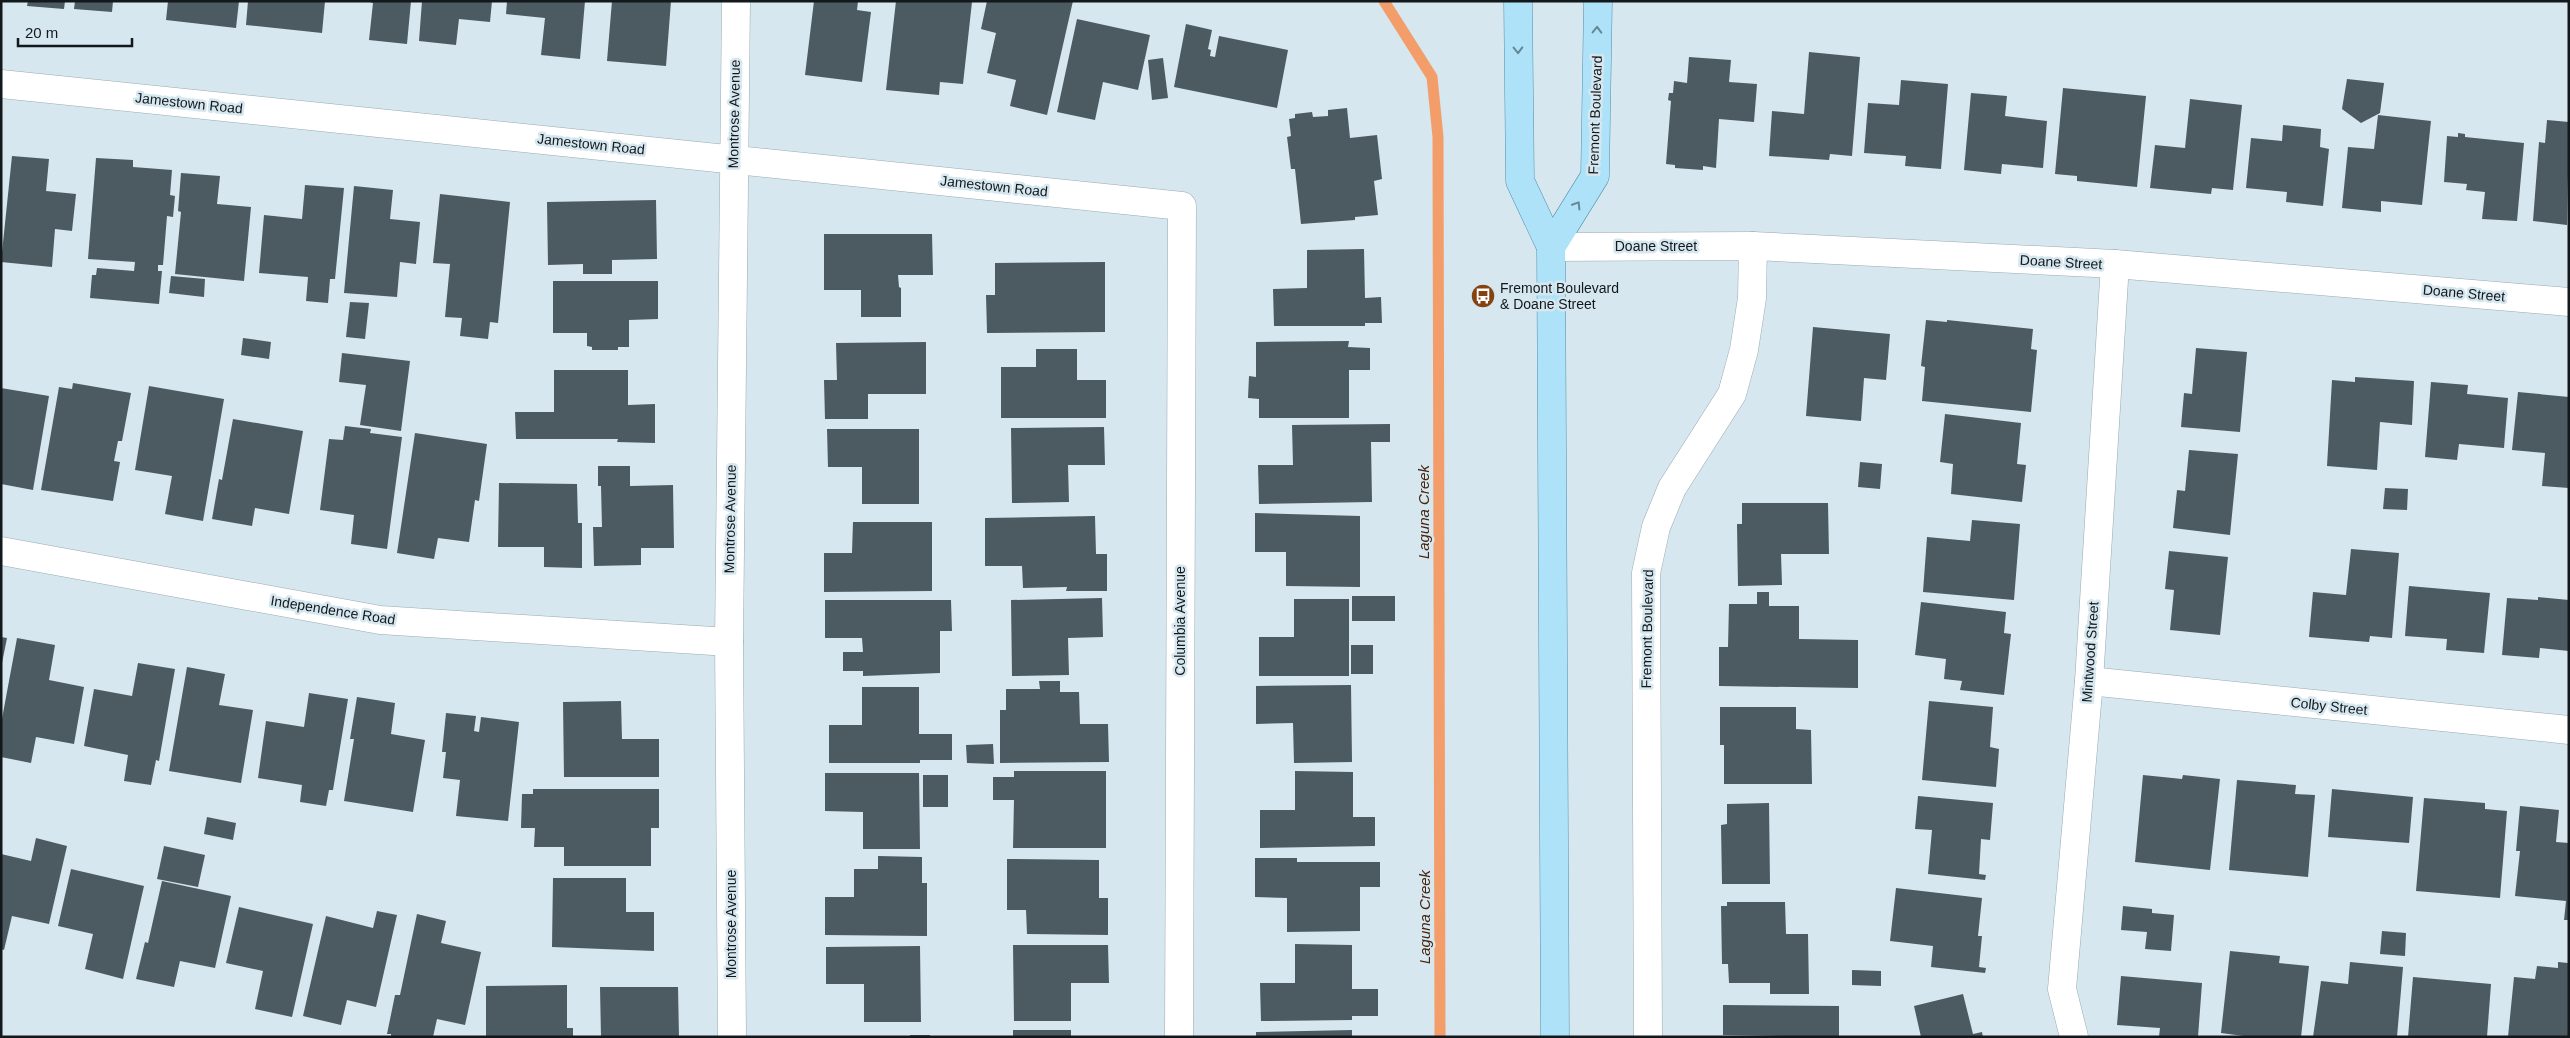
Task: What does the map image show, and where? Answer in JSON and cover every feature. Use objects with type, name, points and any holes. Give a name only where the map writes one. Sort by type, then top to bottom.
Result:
[{"type":"main road","points":[[1518,1],[1520,181],[1551,246],[1555,1037]]},
{"type":"main road","name":"Fremont Boulevard","points":[[1551,246],[1595,176],[1598,1]]},
{"type":"street","name":"Montrose Avenue","points":[[732,1037],[729,642],[736,1]]},
{"type":"street","name":"Jamestown Road","points":[[1,84],[1182,206]]},
{"type":"street","name":"Columbia Avenue","points":[[1179,1037],[1182,206]]},
{"type":"street","name":"Doane Street","points":[[1551,246],[1753,246],[2115,264],[2569,302]]},
{"type":"street","name":"Fremont Boulevard","points":[[1648,1037],[1646,573],[1656,527],[1672,488],[1732,394],[1744,350],[1752,298],[1753,246]]},
{"type":"street","name":"Mintwood Street","points":[[2074,1037],[2062,989],[2089,681],[2115,264]]},
{"type":"street","name":"Independence Road","points":[[1,551],[380,620],[729,642]]},
{"type":"street","name":"Colby Street","points":[[2089,681],[2569,730]]},
{"type":"building","points":[[28,1],[65,1],[64,9],[27,6]]},
{"type":"building","points":[[75,1],[113,1],[112,12],[74,9]]},
{"type":"building","points":[[168,1],[239,1],[236,28],[166,20]]},
{"type":"building","points":[[248,1],[325,1],[322,33],[246,25]]},
{"type":"building","points":[[366,1],[411,1],[407,44],[369,40],[373,3]]},
{"type":"building","points":[[422,1],[492,1],[490,22],[459,19],[456,45],[419,41]]},
{"type":"building","points":[[507,1],[585,1],[580,59],[541,55],[545,18],[506,14]]},
{"type":"building","points":[[612,1],[671,1],[666,66],[607,61]]},
{"type":"building","points":[[814,1],[858,1],[857,10],[871,12],[862,82],[805,75]]},
{"type":"building","points":[[896,1],[972,2],[963,84],[940,82],[939,95],[886,90]]},
{"type":"building","points":[[987,1],[1073,1],[1047,115],[1010,106],[1016,80],[987,73],[996,33],[981,29]]},
{"type":"building","points":[[1077,19],[1150,35],[1138,90],[1103,82],[1095,120],[1057,112]]},
{"type":"building","points":[[1186,24],[1212,30],[1208,49],[1211,50],[1210,56],[1215,57],[1219,36],[1288,50],[1277,108],[1174,87]]},
{"type":"building","points":[[1809,52],[1860,57],[1852,156],[1830,154],[1829,160],[1769,156],[1772,111],[1804,114]]},
{"type":"building","points":[[1689,57],[1731,60],[1729,82],[1757,84],[1754,122],[1719,119],[1716,168],[1703,166],[1703,170],[1675,168],[1675,165],[1666,164],[1671,101],[1668,100],[1669,93],[1673,93],[1674,81],[1687,83]]},
{"type":"building","points":[[1163,58],[1168,98],[1152,100],[1148,60]]},
{"type":"building","points":[[2347,79],[2384,83],[2380,113],[2361,123],[2342,109]]},
{"type":"building","points":[[1901,80],[1948,84],[1941,169],[1905,166],[1906,156],[1864,153],[1868,103],[1899,105]]},
{"type":"building","points":[[2063,88],[2146,96],[2137,187],[2077,181],[2077,176],[2055,174]]},
{"type":"building","points":[[1971,93],[2007,96],[2005,116],[2047,121],[2043,168],[2002,164],[2001,174],[1964,170]]},
{"type":"building","points":[[2190,99],[2242,105],[2233,190],[2212,188],[2211,194],[2150,188],[2155,145],[2185,148]]},
{"type":"building","points":[[1347,108],[1350,138],[1377,135],[1382,179],[1374,181],[1378,215],[1355,217],[1355,220],[1301,224],[1295,169],[1291,169],[1287,137],[1291,136],[1289,119],[1295,118],[1295,114],[1312,112],[1313,117],[1328,116],[1328,110]]},
{"type":"building","points":[[2378,115],[2431,121],[2422,205],[2381,201],[2381,212],[2342,208],[2348,147],[2374,149]]},
{"type":"building","points":[[2547,120],[2569,122],[2567,225],[2533,221],[2539,142],[2545,143]]},
{"type":"building","points":[[2283,125],[2321,129],[2320,147],[2329,149],[2323,206],[2286,202],[2287,192],[2246,188],[2251,138],[2282,141]]},
{"type":"building","points":[[2458,133],[2465,134],[2465,137],[2524,143],[2517,221],[2482,219],[2485,192],[2466,190],[2467,184],[2444,182],[2447,136],[2458,137]]},
{"type":"building","points":[[12,156],[49,159],[46,191],[76,194],[72,231],[55,229],[52,267],[1,262]]},
{"type":"building","points":[[96,158],[133,160],[133,167],[172,170],[170,195],[175,196],[173,217],[167,216],[163,265],[158,265],[158,271],[162,271],[159,304],[90,298],[92,275],[96,275],[97,268],[134,271],[135,262],[88,259]]},
{"type":"building","points":[[181,173],[220,176],[217,204],[251,207],[244,281],[175,274],[181,212],[178,211]]},
{"type":"building","points":[[305,185],[344,188],[335,279],[330,279],[328,303],[306,301],[308,277],[259,273],[264,215],[302,219]]},
{"type":"building","points":[[354,186],[393,190],[390,219],[420,222],[416,264],[400,262],[397,297],[344,293]]},
{"type":"building","points":[[440,194],[510,202],[498,323],[490,322],[488,339],[460,336],[462,318],[445,317],[450,264],[433,263]]},
{"type":"building","points":[[656,200],[657,259],[612,260],[612,274],[583,274],[583,264],[548,265],[547,202]]},
{"type":"building","points":[[824,234],[932,234],[933,275],[898,275],[899,287],[901,288],[901,317],[861,317],[861,290],[824,290]]},
{"type":"building","points":[[1364,249],[1365,298],[1381,297],[1382,323],[1365,323],[1365,326],[1274,326],[1273,289],[1307,288],[1307,250]]},
{"type":"building","points":[[1105,262],[1105,332],[987,333],[986,295],[995,295],[995,263]]},
{"type":"building","points":[[171,276],[205,279],[204,297],[169,293]]},
{"type":"building","points":[[553,281],[658,281],[658,319],[629,320],[629,347],[618,347],[618,350],[592,350],[592,347],[587,346],[587,333],[553,333]]},
{"type":"building","points":[[350,302],[369,303],[365,339],[346,337]]},
{"type":"building","points":[[1926,320],[1947,322],[1947,320],[2033,329],[2031,349],[2037,350],[2031,412],[1922,401],[1925,367],[1921,366]]},
{"type":"building","points":[[1813,327],[1890,334],[1886,380],[1864,378],[1861,421],[1806,416]]},
{"type":"building","points":[[243,338],[271,342],[269,359],[241,355]]},
{"type":"building","points":[[1349,341],[1348,347],[1370,348],[1370,370],[1349,370],[1349,418],[1259,418],[1259,399],[1248,398],[1249,376],[1256,377],[1256,342]]},
{"type":"building","points":[[926,342],[926,394],[868,394],[868,419],[825,419],[824,380],[837,380],[836,343]]},
{"type":"building","points":[[2196,348],[2247,352],[2240,432],[2181,427],[2184,393],[2192,394]]},
{"type":"building","points":[[1036,349],[1077,349],[1077,380],[1106,380],[1106,418],[1001,418],[1001,367],[1036,367]]},
{"type":"building","points":[[342,353],[410,361],[401,431],[360,425],[366,385],[339,382]]},
{"type":"building","points":[[554,370],[628,370],[628,405],[655,404],[655,443],[617,442],[618,439],[516,439],[515,412],[554,412]]},
{"type":"building","points":[[2355,377],[2414,381],[2412,425],[2380,422],[2377,470],[2327,466],[2332,380],[2355,382]]},
{"type":"building","points":[[2431,382],[2468,385],[2467,394],[2508,398],[2504,448],[2459,444],[2457,460],[2425,457]]},
{"type":"building","points":[[73,383],[131,393],[122,441],[118,441],[114,461],[120,462],[113,501],[41,490],[59,387],[72,389]]},
{"type":"building","points":[[149,386],[224,399],[203,521],[165,514],[172,476],[135,470]]},
{"type":"building","points":[[1,388],[49,396],[33,490],[1,484]]},
{"type":"building","points":[[2518,392],[2569,397],[2569,488],[2542,486],[2545,453],[2512,450]]},
{"type":"building","points":[[1945,414],[2021,423],[2017,464],[2026,465],[2022,502],[1951,494],[1953,464],[1940,462]]},
{"type":"building","points":[[233,419],[303,431],[289,514],[255,508],[252,526],[212,519],[219,479],[222,480]]},
{"type":"building","points":[[1390,424],[1390,442],[1371,442],[1372,502],[1259,504],[1258,465],[1293,465],[1292,425]]},
{"type":"building","points":[[345,426],[371,429],[370,433],[402,437],[387,549],[351,544],[354,515],[320,510],[329,439],[343,440]]},
{"type":"building","points":[[1104,427],[1105,465],[1068,465],[1069,502],[1012,503],[1011,428]]},
{"type":"building","points":[[827,429],[919,429],[919,504],[862,504],[862,467],[828,467]]},
{"type":"building","points":[[415,433],[487,444],[479,501],[475,500],[469,542],[438,538],[434,559],[397,553]]},
{"type":"building","points":[[2189,450],[2238,454],[2230,535],[2173,528],[2177,490],[2185,491]]},
{"type":"building","points":[[1860,462],[1882,464],[1880,489],[1858,487]]},
{"type":"building","points":[[598,466],[630,466],[630,486],[673,485],[674,548],[641,548],[641,565],[594,566],[593,527],[602,527],[601,486],[598,486]]},
{"type":"building","points":[[499,483],[577,484],[578,523],[582,523],[582,568],[544,567],[544,547],[498,547]]},
{"type":"building","points":[[2385,488],[2408,489],[2407,510],[2383,509]]},
{"type":"building","points":[[1742,503],[1828,503],[1829,554],[1781,554],[1782,585],[1738,586],[1737,524],[1742,524]]},
{"type":"building","points":[[1255,513],[1360,516],[1360,587],[1286,586],[1286,552],[1255,552]]},
{"type":"building","points":[[1095,516],[1096,554],[1107,554],[1107,591],[1066,591],[1067,587],[1023,588],[1022,566],[985,566],[985,518]]},
{"type":"building","points":[[1972,520],[2020,524],[2014,600],[1923,592],[1927,537],[1970,541]]},
{"type":"building","points":[[853,522],[932,522],[932,591],[824,592],[824,553],[852,553]]},
{"type":"building","points":[[2351,549],[2399,553],[2392,638],[2370,636],[2369,642],[2309,637],[2313,592],[2346,595]]},
{"type":"building","points":[[2169,551],[2228,557],[2220,635],[2170,630],[2174,590],[2165,589]]},
{"type":"building","points":[[2409,586],[2490,593],[2484,653],[2446,650],[2447,639],[2405,636]]},
{"type":"building","points":[[1757,592],[1769,592],[1769,606],[1799,606],[1799,639],[1858,640],[1858,688],[1719,686],[1719,647],[1728,647],[1729,604],[1757,604]]},
{"type":"building","points":[[1352,596],[1395,596],[1395,621],[1352,621]]},
{"type":"building","points":[[2538,597],[2569,600],[2569,651],[2540,648],[2539,658],[2502,655],[2507,598],[2538,600]]},
{"type":"building","points":[[1102,598],[1103,637],[1068,638],[1069,675],[1012,676],[1011,600]]},
{"type":"building","points":[[1294,599],[1349,599],[1349,676],[1259,676],[1259,637],[1294,637]]},
{"type":"building","points":[[825,600],[951,600],[952,631],[940,631],[940,673],[863,676],[863,671],[843,671],[843,652],[863,652],[862,638],[825,638]]},
{"type":"building","points":[[1921,602],[2006,612],[2004,633],[2011,634],[2004,695],[1960,690],[1962,681],[1944,679],[1946,659],[1915,655]]},
{"type":"building","points":[[1,637],[7,638],[2,663],[1,663]]},
{"type":"building","points":[[17,638],[55,645],[49,680],[84,687],[74,744],[36,737],[31,763],[1,757],[1,724]]},
{"type":"building","points":[[1351,645],[1373,645],[1373,674],[1351,674]]},
{"type":"building","points":[[138,663],[175,669],[159,761],[156,760],[151,785],[124,781],[128,755],[84,746],[94,689],[132,696]]},
{"type":"building","points":[[187,667],[225,674],[219,705],[253,710],[241,783],[169,771]]},
{"type":"building","points":[[1039,681],[1060,681],[1060,692],[1079,692],[1080,724],[1108,724],[1109,762],[1000,763],[1000,710],[1006,710],[1006,689],[1040,689]]},
{"type":"building","points":[[1351,685],[1352,762],[1294,763],[1293,723],[1256,724],[1256,686]]},
{"type":"building","points":[[862,687],[919,687],[919,734],[952,734],[952,760],[920,760],[920,763],[829,763],[829,725],[862,725]]},
{"type":"building","points":[[309,693],[348,699],[333,790],[329,790],[326,806],[300,802],[302,785],[258,778],[266,721],[304,727]]},
{"type":"building","points":[[357,697],[395,703],[391,734],[425,740],[413,812],[344,801],[354,739],[350,739]]},
{"type":"building","points":[[621,701],[622,739],[659,739],[659,777],[564,777],[563,702]]},
{"type":"building","points":[[1929,701],[1993,707],[1990,747],[1999,749],[1996,787],[1922,780]]},
{"type":"building","points":[[1720,707],[1796,707],[1796,729],[1811,730],[1812,784],[1724,784],[1724,745],[1720,745]]},
{"type":"building","points":[[446,713],[476,716],[474,731],[479,732],[481,717],[519,722],[508,821],[456,816],[460,780],[443,778],[446,752],[442,752]]},
{"type":"building","points":[[993,744],[994,764],[967,763],[966,745]]},
{"type":"building","points":[[1014,771],[1106,771],[1106,848],[1013,848],[1014,800],[993,800],[993,777],[1014,777]]},
{"type":"building","points":[[1295,771],[1353,772],[1353,817],[1375,817],[1375,846],[1260,848],[1260,810],[1295,810]]},
{"type":"building","points":[[825,773],[919,773],[920,849],[863,849],[863,812],[825,811]]},
{"type":"building","points":[[923,775],[948,775],[948,807],[923,807]]},
{"type":"building","points":[[2143,775],[2182,779],[2183,775],[2220,779],[2210,870],[2135,862]]},
{"type":"building","points":[[2237,780],[2296,785],[2295,794],[2315,795],[2308,877],[2229,870]]},
{"type":"building","points":[[533,789],[659,789],[659,828],[651,828],[651,866],[564,866],[564,847],[534,847],[535,828],[521,828],[522,794],[533,794]]},
{"type":"building","points":[[2332,789],[2413,797],[2409,843],[2328,837]]},
{"type":"building","points":[[1918,796],[1993,803],[1990,840],[1981,839],[1979,874],[1986,875],[1985,880],[1928,874],[1932,830],[1915,829]]},
{"type":"building","points":[[2424,798],[2485,803],[2485,809],[2507,811],[2500,898],[2416,891]]},
{"type":"building","points":[[1769,803],[1770,884],[1722,884],[1721,825],[1727,824],[1727,804]]},
{"type":"building","points":[[2520,806],[2559,810],[2556,842],[2569,843],[2569,920],[2564,920],[2566,901],[2515,896],[2520,851],[2516,851]]},
{"type":"building","points":[[207,817],[236,823],[233,840],[204,834]]},
{"type":"building","points":[[36,838],[67,846],[49,924],[12,916],[4,950],[1,949],[1,854],[31,861]]},
{"type":"building","points":[[164,846],[205,855],[198,887],[157,879]]},
{"type":"building","points":[[878,856],[922,857],[922,883],[927,883],[927,936],[825,935],[825,897],[854,897],[854,869],[878,869]]},
{"type":"building","points":[[1255,858],[1297,858],[1297,862],[1380,862],[1380,887],[1360,887],[1360,931],[1287,932],[1287,898],[1255,897]]},
{"type":"building","points":[[1007,859],[1099,860],[1099,898],[1108,898],[1108,935],[1027,934],[1026,910],[1007,910]]},
{"type":"building","points":[[71,869],[144,886],[123,979],[85,969],[93,934],[58,926]]},
{"type":"building","points":[[553,878],[626,878],[626,912],[654,912],[654,951],[552,947]]},
{"type":"building","points":[[162,881],[231,896],[215,968],[180,961],[174,987],[136,979],[145,942],[148,943]]},
{"type":"building","points":[[1896,888],[1982,898],[1978,936],[1982,936],[1979,967],[1986,968],[1985,973],[1931,967],[1933,946],[1890,941]]},
{"type":"building","points":[[1727,902],[1785,902],[1786,934],[1808,934],[1809,994],[1770,994],[1770,983],[1729,983],[1728,964],[1722,964],[1721,906],[1727,906]]},
{"type":"building","points":[[2123,906],[2152,909],[2152,913],[2174,915],[2171,951],[2145,949],[2147,932],[2121,930]]},
{"type":"building","points":[[239,907],[313,924],[292,1017],[255,1009],[263,971],[226,963]]},
{"type":"building","points":[[377,911],[397,915],[376,1007],[347,1000],[341,1025],[303,1016],[326,916],[373,928]]},
{"type":"building","points":[[417,914],[446,921],[441,943],[481,952],[465,1025],[437,1019],[433,1037],[391,1037],[391,1034],[387,1034],[395,995],[400,995]]},
{"type":"building","points":[[2382,931],[2406,933],[2405,956],[2380,954]]},
{"type":"building","points":[[1295,944],[1352,945],[1352,989],[1378,989],[1378,1016],[1352,1016],[1352,1020],[1261,1021],[1260,983],[1295,983]]},
{"type":"building","points":[[1013,945],[1108,945],[1109,983],[1071,983],[1071,1021],[1014,1021]]},
{"type":"building","points":[[920,946],[921,1022],[864,1022],[864,984],[826,984],[826,947]]},
{"type":"building","points":[[2230,951],[2280,956],[2279,963],[2309,966],[2301,1037],[2251,1037],[2221,1033]]},
{"type":"building","points":[[2350,962],[2403,967],[2397,1037],[2313,1037],[2321,981],[2348,984]]},
{"type":"building","points":[[2558,962],[2568,963],[2569,969],[2569,1037],[2508,1037],[2514,977],[2535,979],[2537,966],[2558,968]]},
{"type":"building","points":[[1852,970],[1881,971],[1881,986],[1852,985]]},
{"type":"building","points":[[2121,976],[2202,983],[2198,1037],[2159,1037],[2160,1028],[2117,1025]]},
{"type":"building","points":[[2413,977],[2491,984],[2487,1037],[2408,1037]]},
{"type":"building","points":[[567,985],[567,1028],[573,1028],[573,1037],[486,1037],[486,986]]},
{"type":"building","points":[[600,987],[678,987],[679,1037],[601,1037]]},
{"type":"building","points":[[1963,994],[1973,1034],[1982,1032],[1983,1037],[1921,1037],[1914,1006]]},
{"type":"building","points":[[1723,1005],[1839,1006],[1839,1037],[1723,1035]]},
{"type":"building","points":[[1013,1030],[1071,1030],[1071,1037],[1013,1037]]},
{"type":"building","points":[[1352,1030],[1352,1037],[1256,1037],[1256,1032]]},
{"type":"building","points":[[910,1035],[930,1035],[930,1037],[910,1037]]},
{"type":"waterway","name":"Laguna Creek","points":[[1384,1],[1432,77],[1438,137],[1440,1037]]},
{"type":"place","name":"Fremont Boulevard & Doane Street","points":[[1483,296]]}]
